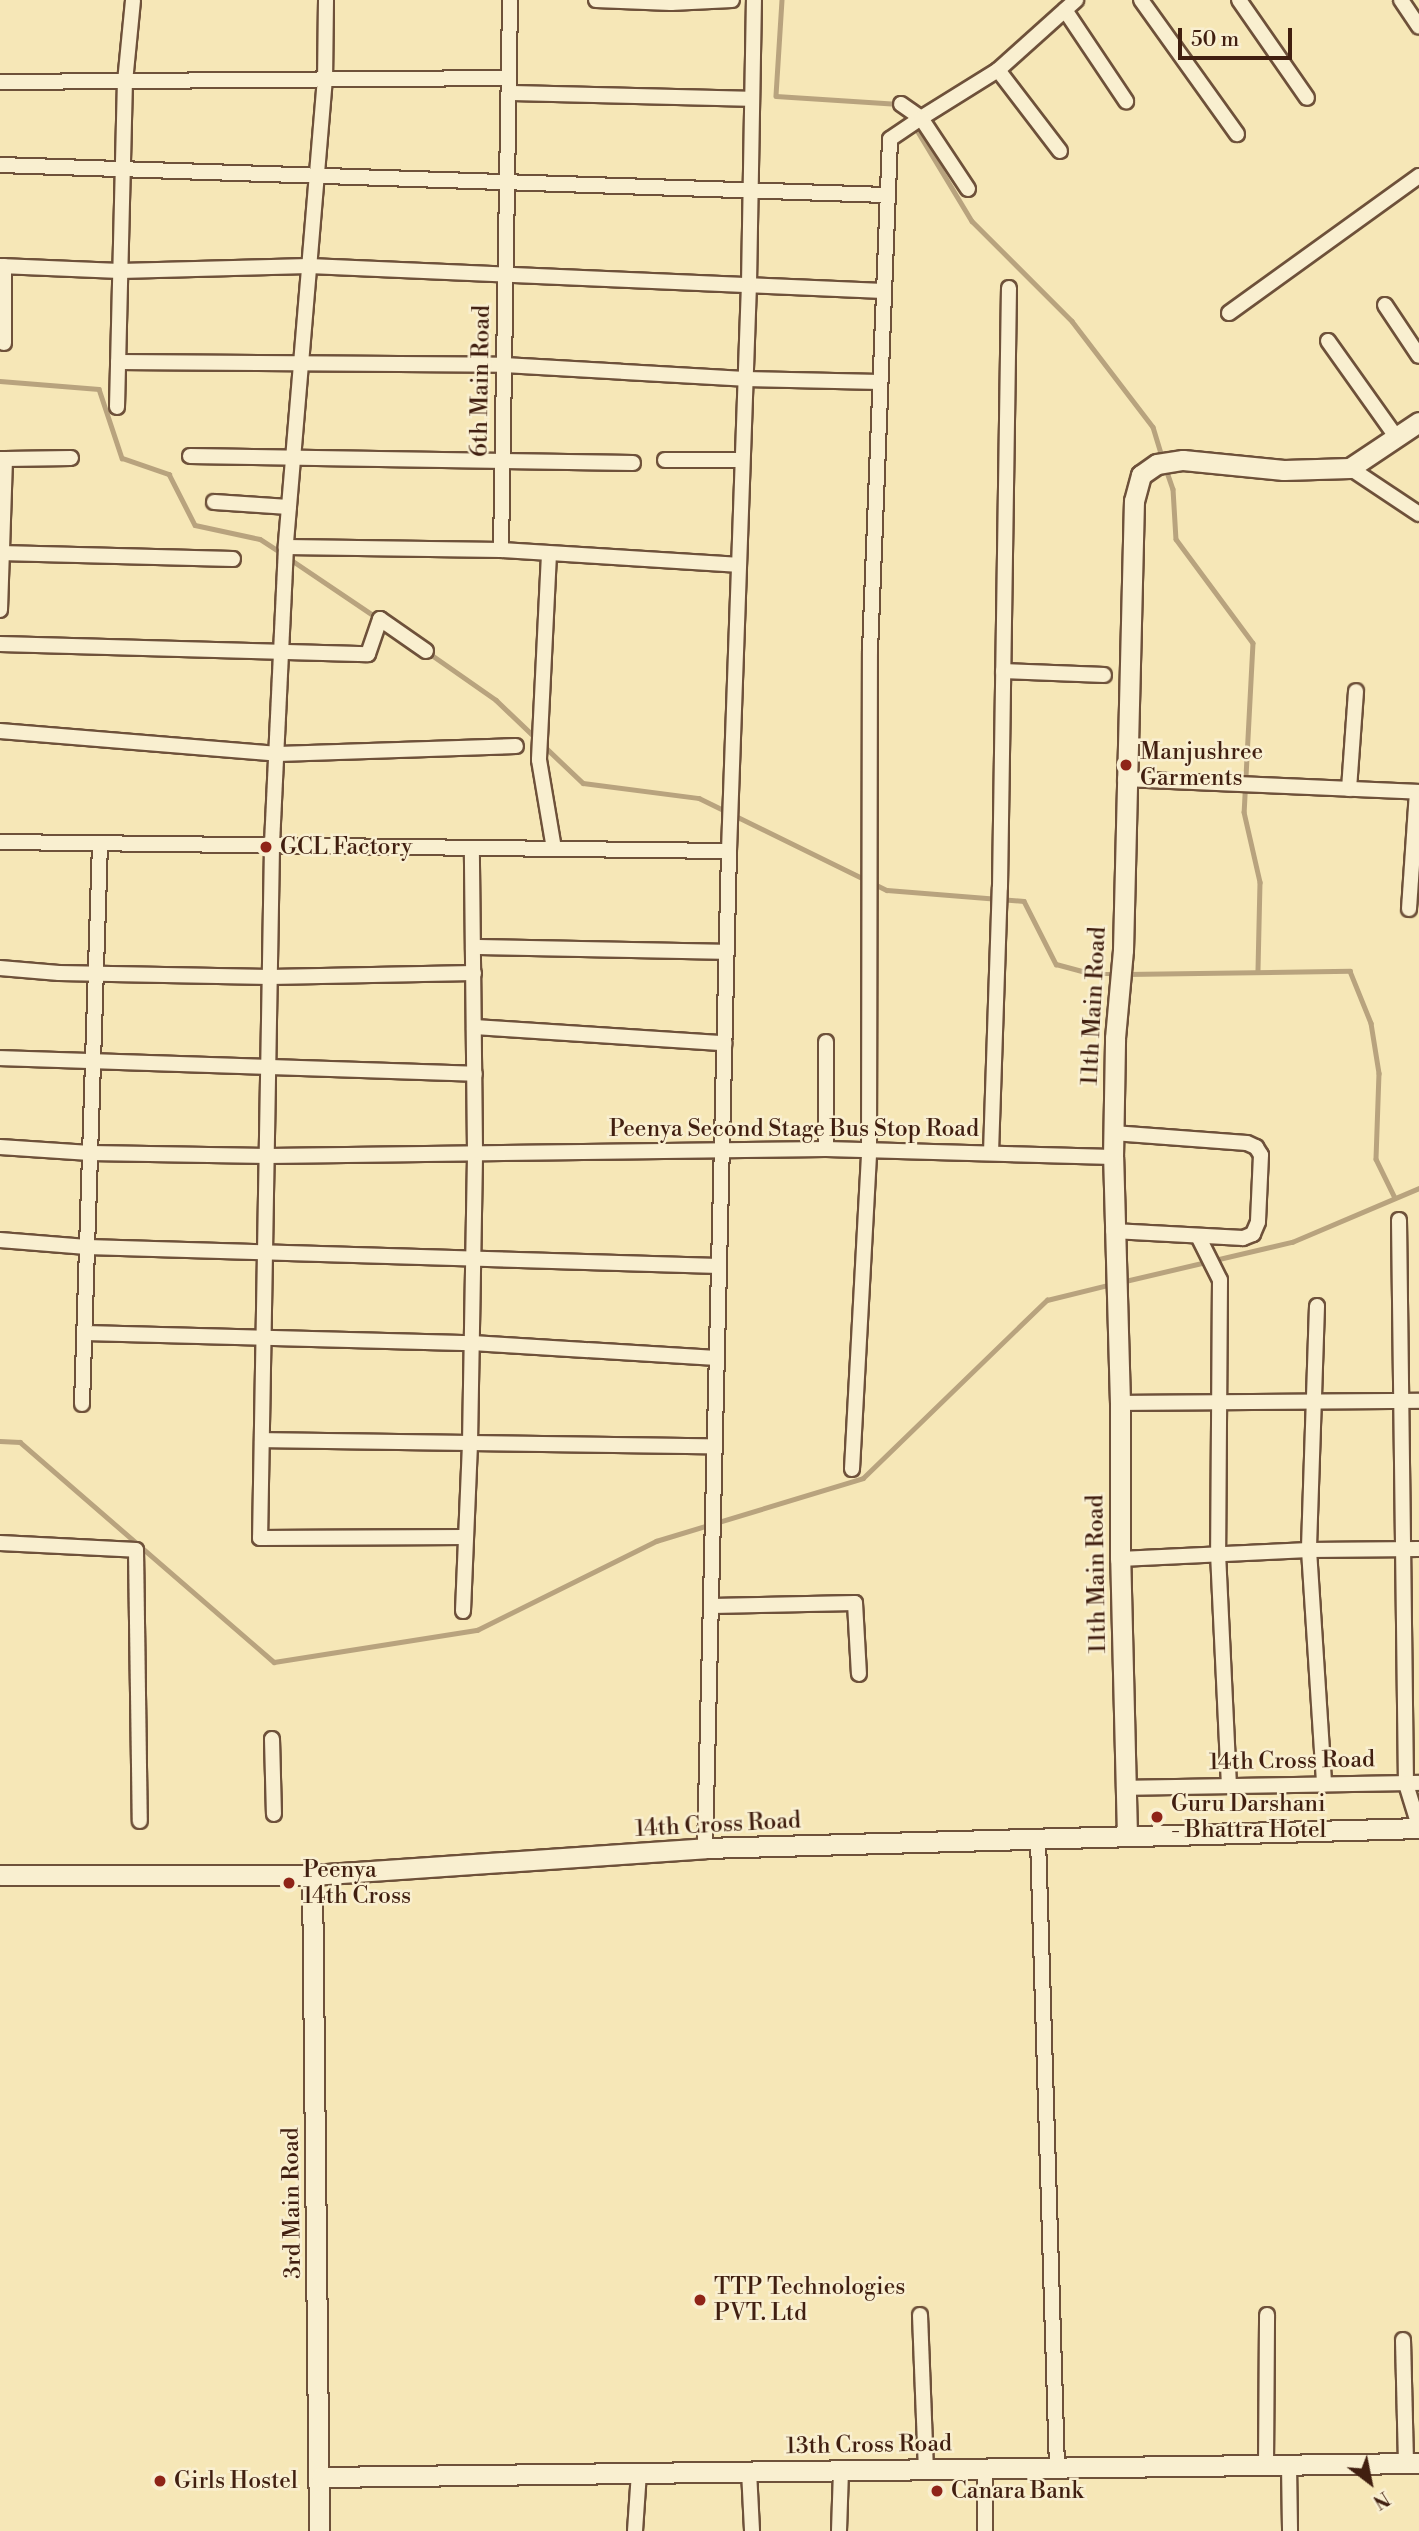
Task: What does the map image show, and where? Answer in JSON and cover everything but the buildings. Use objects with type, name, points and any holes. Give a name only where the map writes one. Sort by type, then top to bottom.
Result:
[{"type":"street","points":[[117,407],[125,82],[133,0]]},
{"type":"street","points":[[326,0],[325,78],[286,547],[272,847],[260,1538],[465,1537]]},
{"type":"street","name":"6th Main Road","points":[[501,550],[510,0]]},
{"type":"street","points":[[596,0],[671,3],[732,0]]},
{"type":"street","points":[[705,1848],[730,799],[749,284],[748,192],[754,0]]},
{"type":"street","points":[[1141,0],[1237,134]]},
{"type":"street","points":[[1239,0],[1307,98]]},
{"type":"street","points":[[1401,0],[1419,27]]},
{"type":"street","points":[[852,1469],[869,1152],[870,651],[890,139],[998,70],[1070,5],[1126,101]]},
{"type":"street","points":[[998,70],[1060,151]]},
{"type":"street","points":[[0,82],[325,78],[751,99]]},
{"type":"street","points":[[901,104],[921,118],[968,189]]},
{"type":"street","points":[[0,165],[886,195]]},
{"type":"street","points":[[1229,313],[1419,176]]},
{"type":"street","points":[[5,343],[2,266],[120,271],[309,266],[883,291]]},
{"type":"street","points":[[991,1153],[1000,887],[1009,288]]},
{"type":"street","points":[[1385,305],[1419,356]]},
{"type":"street","points":[[1328,341],[1397,438]]},
{"type":"street","points":[[118,362],[504,365],[745,379],[880,382]]},
{"type":"street","points":[[1419,422],[1350,468],[1419,514]]},
{"type":"street","points":[[190,456],[633,463]]},
{"type":"street","points":[[0,610],[3,459],[71,458]]},
{"type":"street","points":[[665,460],[741,460]]},
{"type":"street","name":"11th Main Road","points":[[1127,1836],[1113,1133],[1115,1038],[1122,964],[1134,501],[1141,475],[1164,463],[1183,460],[1283,470],[1350,468]]},
{"type":"street","points":[[214,502],[289,507]]},
{"type":"street","points":[[286,547],[501,550],[737,565]]},
{"type":"street","points":[[1,553],[233,559]]},
{"type":"street","points":[[549,554],[539,760],[554,849]]},
{"type":"street","points":[[0,644],[281,654],[368,654],[380,619],[426,651]]},
{"type":"street","points":[[1003,671],[1104,675]]},
{"type":"street","points":[[1349,789],[1356,691]]},
{"type":"street","points":[[0,731],[278,754],[516,746]]},
{"type":"street","points":[[1125,779],[1418,792],[1409,909]]},
{"type":"street","points":[[0,842],[729,851]]},
{"type":"street","points":[[82,1404],[98,973],[100,843]]},
{"type":"street","points":[[463,1611],[474,1259],[472,848]]},
{"type":"street","points":[[473,947],[726,952]]},
{"type":"street","points":[[0,968],[270,977],[474,974]]},
{"type":"street","points":[[474,1027],[724,1043]]},
{"type":"street","points":[[826,1042],[826,1149]]},
{"type":"street","points":[[0,1058],[475,1074]]},
{"type":"street","points":[[1113,1133],[1247,1143],[1256,1147],[1261,1155],[1258,1222],[1253,1234],[1243,1238],[1113,1231]]},
{"type":"street","name":"Peenya Second Stage Bus Stop Road","points":[[0,1147],[90,1153],[268,1156],[475,1151],[826,1149],[1113,1157]]},
{"type":"street","points":[[1399,1220],[1402,1402],[1412,1549],[1413,1783],[1419,1827]]},
{"type":"street","points":[[1198,1236],[1220,1280],[1218,1553],[1229,1786]]},
{"type":"street","points":[[0,1240],[87,1247],[719,1266]]},
{"type":"street","points":[[1317,1306],[1309,1550],[1324,1785]]},
{"type":"street","points":[[85,1333],[472,1343],[717,1358]]},
{"type":"street","points":[[1120,1403],[1419,1401]]},
{"type":"street","points":[[262,1440],[715,1446]]},
{"type":"street","points":[[0,1543],[136,1550],[140,1821]]},
{"type":"street","points":[[1120,1559],[1218,1553],[1412,1549]]},
{"type":"street","points":[[712,1606],[855,1603],[859,1674]]},
{"type":"street","points":[[272,1739],[274,1814]]},
{"type":"street","name":"14th Cross Road","points":[[1124,1788],[1413,1783]]},
{"type":"street","name":"14th Cross Road","points":[[0,1875],[312,1875],[705,1848],[1419,1827]]},
{"type":"street","points":[[1038,1839],[1057,2467]]},
{"type":"street","name":"3rd Main Road","points":[[312,1875],[321,2477],[319,2531]]},
{"type":"street","points":[[920,2315],[926,2469]]},
{"type":"street","points":[[1266,2465],[1267,2315]]},
{"type":"street","points":[[1403,2340],[1412,2463]]},
{"type":"street","name":"13th Cross Road","points":[[321,2477],[1412,2463]]},
{"type":"street","points":[[1289,2465],[1290,2531]]},
{"type":"street","points":[[985,2468],[985,2531]]},
{"type":"street","points":[[839,2531],[841,2470]]},
{"type":"street","points":[[749,2471],[752,2531]]},
{"type":"street","points":[[635,2531],[639,2473]]},
{"type":"waterway","points":[[782,0],[776,96],[899,104]]},
{"type":"waterway","points":[[914,125],[972,221],[1072,321],[1153,427],[1162,457]]},
{"type":"waterway","points":[[0,381],[99,389],[122,458],[169,474],[195,525],[260,539],[283,554]]},
{"type":"waterway","points":[[1166,469],[1173,489],[1176,539],[1253,643],[1244,812],[1260,882],[1258,972]]},
{"type":"waterway","points":[[290,559],[379,619]]},
{"type":"waterway","points":[[429,653],[496,700],[537,739]]},
{"type":"waterway","points":[[543,745],[583,783],[699,798],[887,890],[1024,901],[1056,964],[1094,974],[1114,974]]},
{"type":"waterway","points":[[1126,974],[1350,971],[1371,1023],[1379,1073],[1376,1159],[1395,1198]]},
{"type":"waterway","points":[[1121,1282],[1292,1242],[1419,1188]]},
{"type":"waterway","points":[[0,1441],[20,1442],[274,1662],[477,1630],[656,1541],[863,1478],[1047,1300],[1112,1284]]},
{"type":"place","name":"Manjushree Garments","points":[[1126,765]]},
{"type":"place","name":"GCL Factory","points":[[266,847]]},
{"type":"place","name":"Guru Darshani - Bhattra Hotel","points":[[1157,1817]]},
{"type":"place","name":"Peenya 14th Cross","points":[[289,1883]]},
{"type":"place","name":"TTP Technologies PVT. Ltd","points":[[700,2300]]},
{"type":"place","name":"Girls Hostel","points":[[160,2481]]},
{"type":"place","name":"Canara Bank","points":[[937,2491]]}]
